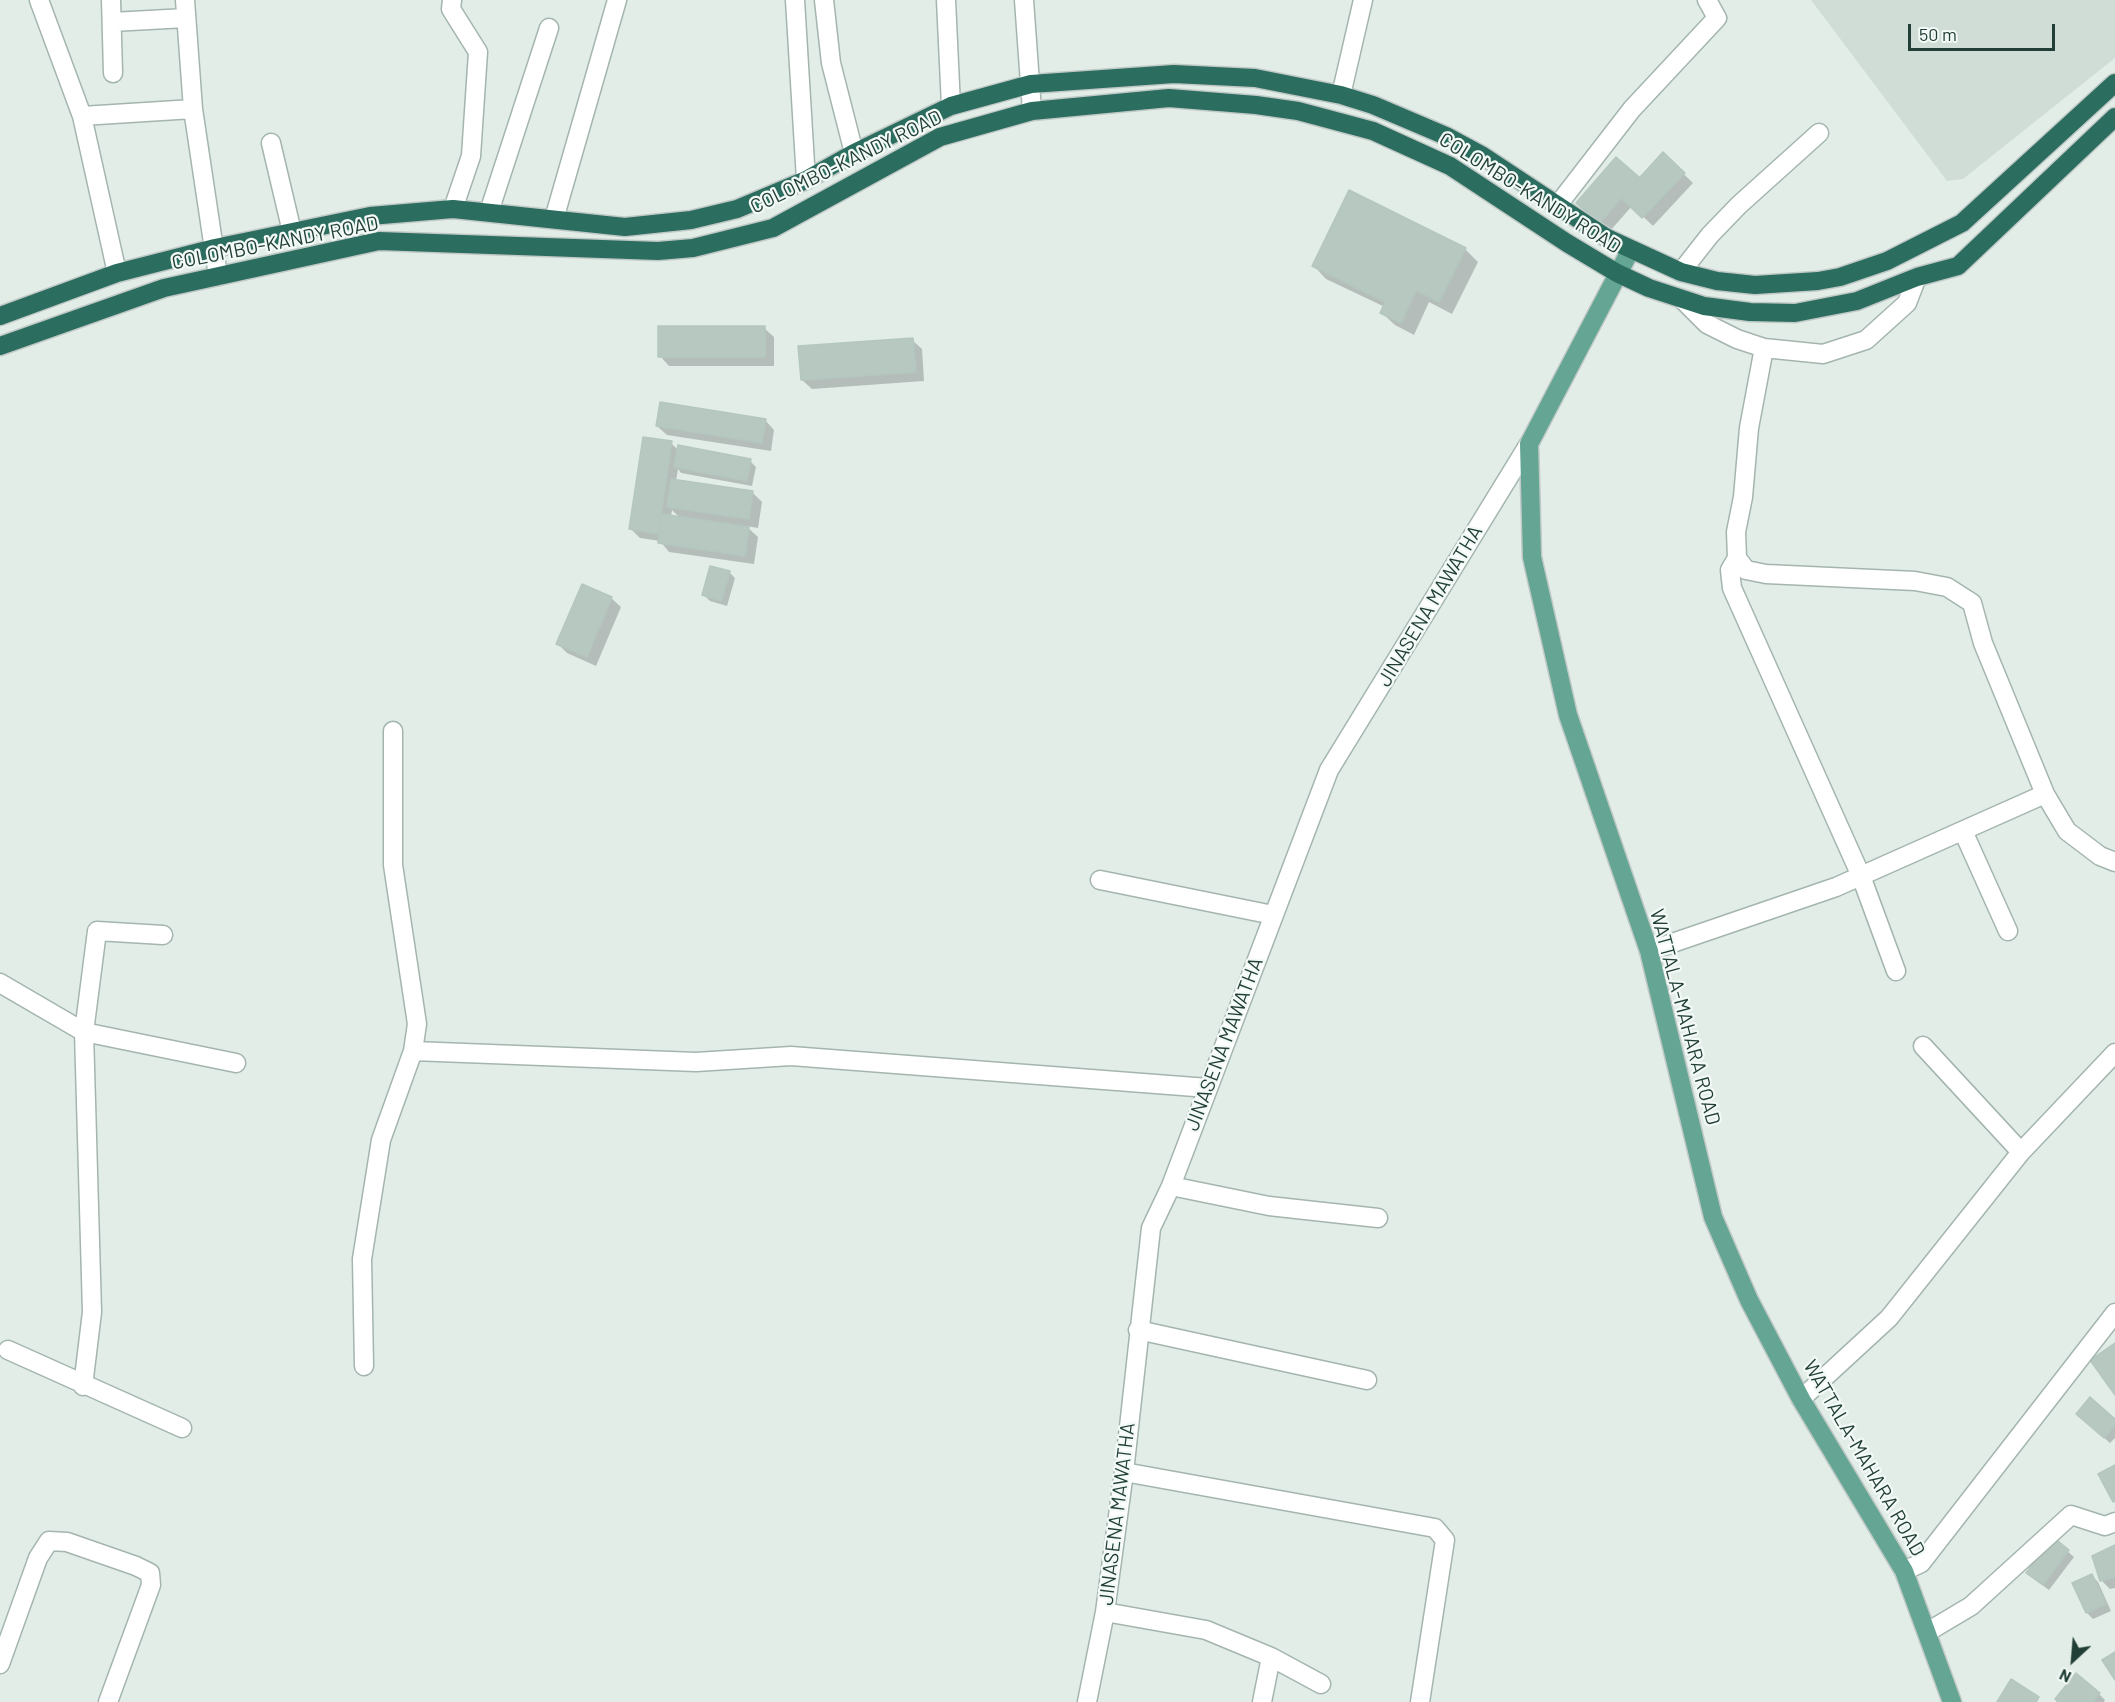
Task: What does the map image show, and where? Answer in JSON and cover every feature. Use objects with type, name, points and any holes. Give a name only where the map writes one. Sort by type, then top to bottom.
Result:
[{"type":"highway","name":"COLOMBO-KANDY ROAD","points":[[0,316],[117,273],[215,248],[370,216],[453,209],[625,227],[691,220],[737,209],[806,180],[854,153],[951,106],[1031,84],[1184,74],[1255,78],[1341,95],[1373,105],[1446,136],[1483,156],[1557,206],[1629,250],[1681,272],[1717,281],[1775,285],[1840,277],[1887,261],[1962,223],[2115,83]]},
{"type":"highway","name":"COLOMBO-KANDY ROAD","points":[[0,346],[164,288],[378,242],[658,251],[693,248],[773,228],[940,137],[1032,111],[1168,98],[1256,105],[1337,120],[1410,146],[1450,166],[1617,273],[1682,299],[1727,309],[1795,313],[1857,301],[1917,277],[1958,266],[2115,117]]},
{"type":"main road","name":"WATTALA-MAHARA ROAD","points":[[1629,250],[1529,444],[1532,557],[1568,715],[1649,951],[1713,1217],[1749,1300],[1801,1399],[1904,1571],[1929,1632],[1952,1702]]},
{"type":"street","points":[[39,0],[82,116],[117,273]]},
{"type":"street","points":[[111,0],[113,73]]},
{"type":"street","points":[[452,0],[451,9],[478,51],[471,156],[453,209]]},
{"type":"street","points":[[554,219],[618,0]]},
{"type":"street","points":[[795,0],[806,180]]},
{"type":"street","points":[[824,0],[831,63],[854,153]]},
{"type":"street","points":[[946,0],[951,106]]},
{"type":"street","points":[[1024,0],[1032,111]]},
{"type":"street","points":[[1341,95],[1363,0]]},
{"type":"street","points":[[1557,206],[1632,109],[1717,18],[1707,0]]},
{"type":"street","points":[[112,22],[186,9],[193,109],[218,276]]},
{"type":"street","points":[[489,212],[549,28]]},
{"type":"street","points":[[82,116],[193,109]]},
{"type":"street","points":[[1681,272],[1739,205],[1819,133]]},
{"type":"street","points":[[271,143],[292,232]]},
{"type":"street","points":[[1682,299],[1707,324],[1737,339],[1764,348],[1823,354],[1840,351],[1866,340],[1907,303],[1917,277]]},
{"type":"street","points":[[1764,348],[1749,428],[1743,497],[1736,532],[1737,558],[1730,570],[1732,588],[1861,876],[1896,971]]},
{"type":"street","name":"JINASENA MAWATHA","points":[[1087,1702],[1105,1612],[1124,1472],[1151,1228],[1171,1186],[1329,770],[1529,444]]},
{"type":"street","points":[[1737,558],[1746,570],[1766,574],[1915,581],[1947,587],[1972,603],[1983,643],[2045,794],[2067,831],[2100,856],[2115,862]]},
{"type":"street","points":[[364,1366],[362,1259],[381,1140],[414,1051],[417,1024],[393,865],[393,731]]},
{"type":"street","points":[[1649,951],[1836,887],[2045,794]]},
{"type":"street","points":[[1963,831],[2008,931]]},
{"type":"street","points":[[1100,880],[1273,915]]},
{"type":"street","points":[[83,1386],[92,1312],[84,1032],[97,931],[163,935]]},
{"type":"street","points":[[0,983],[84,1032],[236,1063]]},
{"type":"street","points":[[1923,1046],[2021,1152]]},
{"type":"street","points":[[414,1051],[696,1062],[790,1056],[1208,1088]]},
{"type":"street","points":[[1801,1399],[1889,1318],[2021,1152],[2115,1053]]},
{"type":"street","points":[[1171,1186],[1269,1206],[1378,1218]]},
{"type":"street","points":[[1904,1571],[1921,1563],[2115,1313]]},
{"type":"street","points":[[1138,1330],[1368,1380]]},
{"type":"street","points":[[8,1350],[83,1386],[183,1428]]},
{"type":"street","points":[[1124,1472],[1435,1528],[1445,1540],[1420,1702]]},
{"type":"street","points":[[1929,1632],[1971,1606],[2071,1515],[2105,1526],[2115,1522]]},
{"type":"street","points":[[0,1664],[38,1558],[50,1541],[67,1542],[136,1566],[150,1573],[151,1585],[108,1702]]},
{"type":"street","points":[[1105,1612],[1206,1630],[1271,1657],[1320,1684]]},
{"type":"street","points":[[1262,1702],[1271,1657]]},
{"type":"shaded area","points":[[1811,0],[2115,0],[2115,58],[1963,179],[1947,181]]},
{"type":"building","points":[[1663,152],[1685,173],[1642,218],[1621,198]]},
{"type":"building","points":[[1616,157],[1639,177],[1600,223],[1576,203]]},
{"type":"building","points":[[1349,190],[1466,248],[1439,302],[1416,290],[1401,323],[1380,313],[1385,302],[1312,266]]},
{"type":"building","points":[[658,326],[765,326],[765,357],[658,357]]},
{"type":"building","points":[[913,338],[916,372],[801,380],[798,346]]},
{"type":"building","points":[[660,402],[766,419],[762,443],[656,426]]},
{"type":"building","points":[[643,437],[672,441],[658,534],[629,529]]},
{"type":"building","points":[[678,445],[751,459],[747,481],[674,467]]},
{"type":"building","points":[[671,479],[753,491],[749,519],[667,507]]},
{"type":"building","points":[[662,514],[749,527],[745,556],[658,543]]},
{"type":"building","points":[[710,566],[730,571],[721,601],[702,595]]},
{"type":"building","points":[[582,584],[612,597],[587,657],[556,644]]},
{"type":"building","points":[[2115,1343],[2115,1395],[2090,1360]]},
{"type":"building","points":[[2090,1397],[2115,1419],[2115,1425],[2104,1438],[2076,1414]]},
{"type":"building","points":[[2115,1465],[2115,1501],[2113,1502],[2098,1474]]},
{"type":"building","points":[[2053,1537],[2069,1550],[2043,1585],[2026,1573]]},
{"type":"building","points":[[2115,1545],[2115,1577],[2100,1581],[2092,1556]]},
{"type":"building","points":[[2092,1574],[2106,1604],[2086,1613],[2072,1583]]},
{"type":"building","points":[[2115,1652],[2115,1680],[2102,1660]]},
{"type":"building","points":[[2076,1673],[2100,1693],[2093,1702],[2058,1702],[2055,1699]]},
{"type":"building","points":[[2011,1679],[2039,1697],[2036,1702],[1997,1702]]}]
